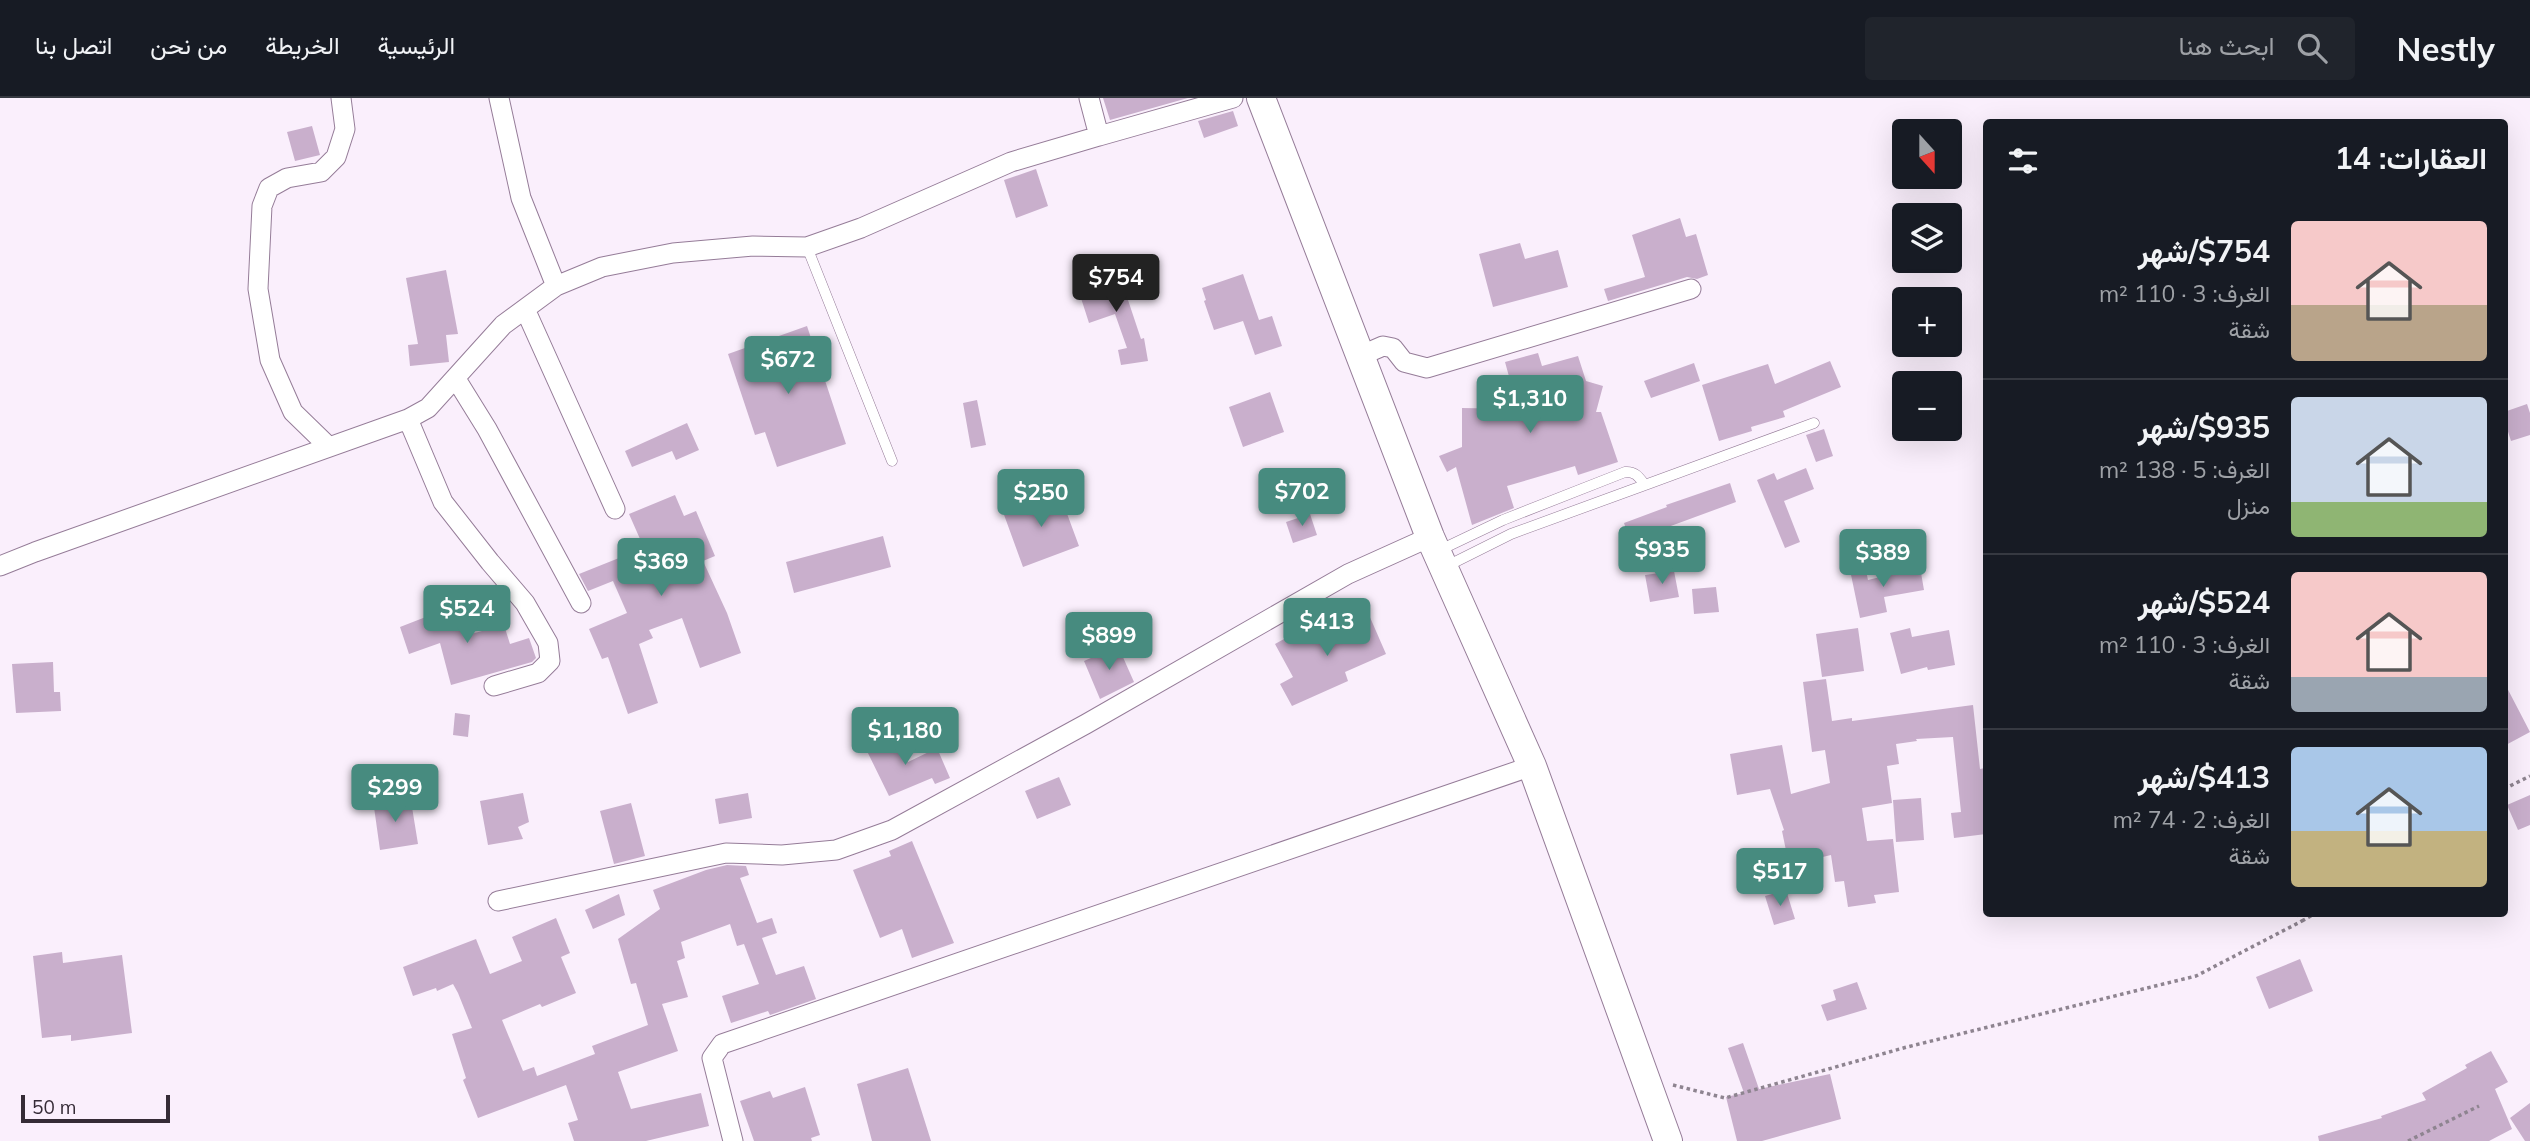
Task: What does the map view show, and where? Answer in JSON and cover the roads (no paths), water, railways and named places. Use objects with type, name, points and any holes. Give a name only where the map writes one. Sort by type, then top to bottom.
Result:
[{"type":"main road","points":[[1261,98],[1437,552],[1532,766],[1668,1141]]},
{"type":"street","points":[[329,447],[293,412],[270,360],[258,289],[262,206],[270,188],[287,178],[321,172],[336,157],[345,129],[341,98]]},
{"type":"street","points":[[499,98],[522,198],[556,286]]},
{"type":"street","points":[[1089,98],[1099,136]]},
{"type":"street","points":[[0,566],[408,419],[428,408],[503,325],[556,286],[602,267],[673,253],[753,246],[807,247],[861,229],[1011,162],[1233,98]]},
{"type":"street","points":[[1360,356],[1383,346],[1394,348],[1404,362],[1427,368],[1691,289]]},
{"type":"street","points":[[525,309],[615,509]]},
{"type":"street","points":[[456,379],[488,429],[581,603]]},
{"type":"street","points":[[408,419],[443,502],[525,603],[548,643],[550,661],[538,673],[494,686]]},
{"type":"street","points":[[498,901],[726,853],[782,855],[836,850],[891,830],[1086,724],[1348,574],[1437,552]]},
{"type":"street","points":[[733,1141],[712,1058],[722,1044],[1532,766]]},
{"type":"lane","points":[[807,247],[892,461]]},
{"type":"lane","points":[[1437,552],[1511,534],[1814,423]]},
{"type":"lane","points":[[1437,552],[1503,520],[1625,472],[1639,477],[1645,485]]}]
